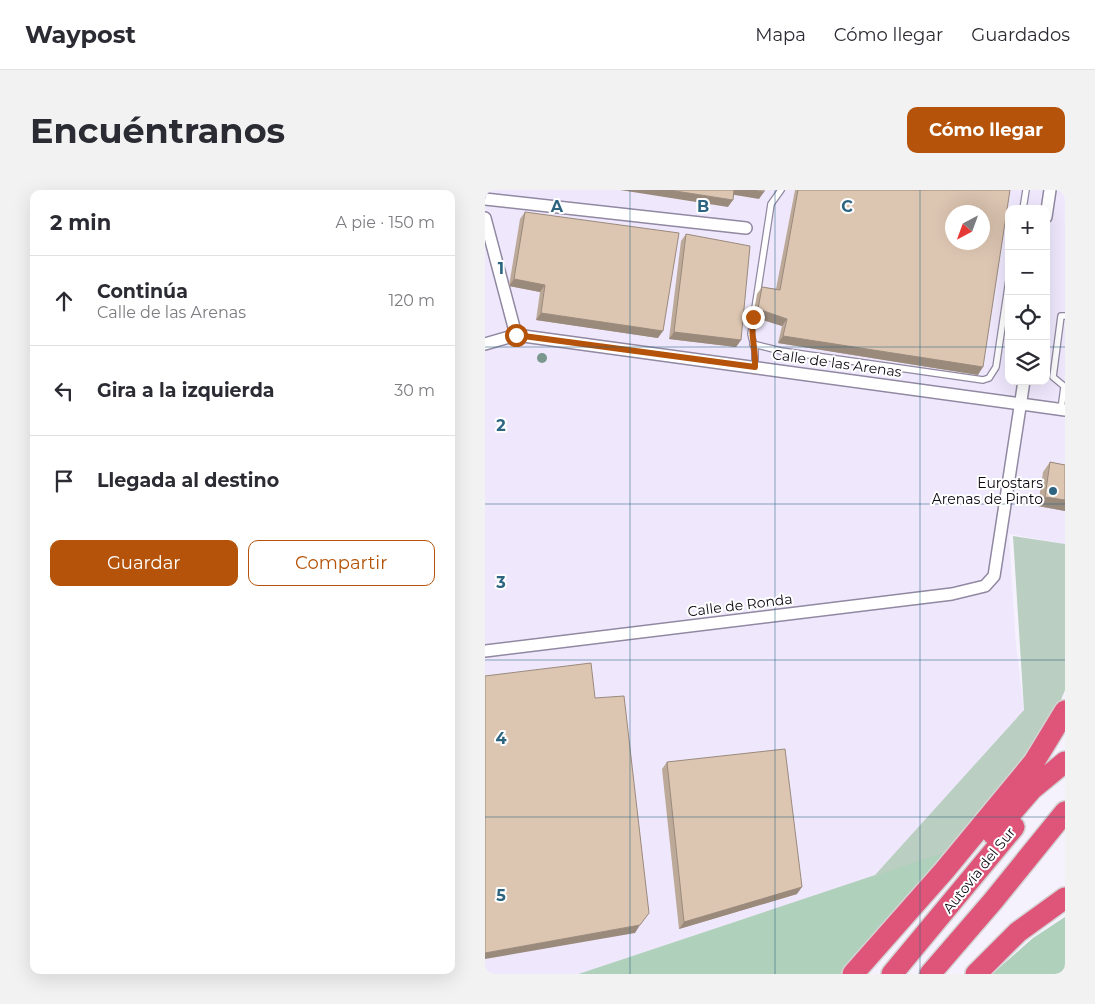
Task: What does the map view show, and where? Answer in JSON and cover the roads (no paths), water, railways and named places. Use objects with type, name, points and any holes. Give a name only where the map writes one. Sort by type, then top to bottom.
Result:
[{"type":"highway","points":[[853,974],[945,871],[1034,762],[1065,711]]},
{"type":"highway","points":[[861,974],[957,877],[1032,788],[1065,763]]},
{"type":"highway","name":"Autovía del Sur","points":[[892,974],[1065,763]]},
{"type":"highway","points":[[930,974],[993,901],[1065,812]]},
{"type":"highway","points":[[976,974],[1018,932],[1065,898]]},
{"type":"street","points":[[485,197],[496,190]]},
{"type":"street","points":[[1048,205],[1050,190]]},
{"type":"street","points":[[485,197],[746,228]]},
{"type":"street","points":[[485,218],[516,335],[485,344]]},
{"type":"street","name":"Calle de las Arenas","points":[[516,335],[1063,410]]},
{"type":"street","points":[[1021,404],[1023,385]]},
{"type":"street","name":"Calle de Ronda","points":[[485,651],[951,594],[985,586],[994,576],[1021,404]]},
{"type":"lane","points":[[755,367],[751,334],[771,204],[781,190]]},
{"type":"lane","points":[[1023,205],[1025,190]]},
{"type":"lane","points":[[753,344],[781,351],[983,380],[989,378],[996,367],[1007,295]]},
{"type":"lane","points":[[1063,410],[1065,387],[1053,377],[1061,316],[1065,316]]},
{"type":"place","name":"Eurostars Arenas de Pinto","points":[[1053,491]]}]
